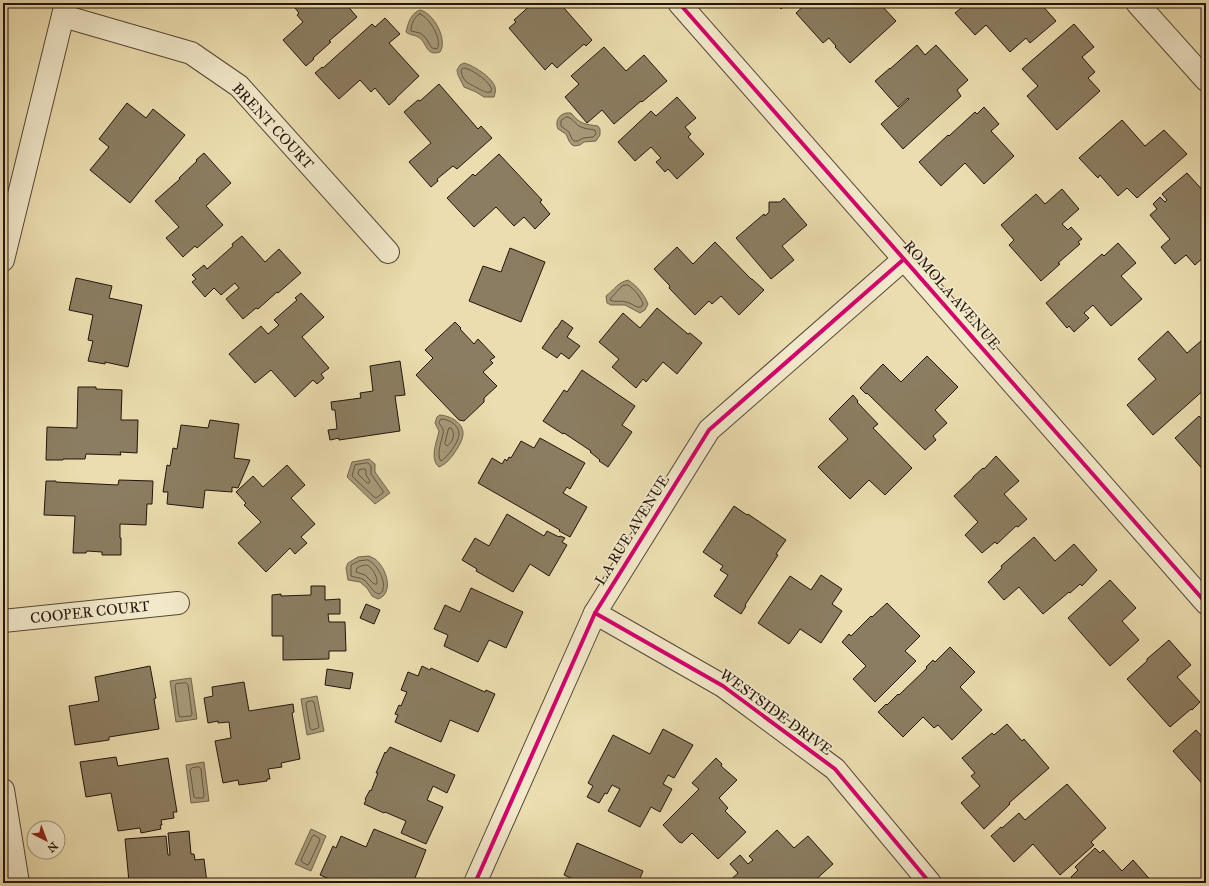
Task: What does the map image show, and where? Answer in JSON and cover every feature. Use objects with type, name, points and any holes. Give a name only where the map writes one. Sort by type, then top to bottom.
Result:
[{"type":"street","name":"ROMOLA AVENUE","points":[[679,3],[1206,603]]},
{"type":"street","points":[[1136,3],[1206,80]]},
{"type":"street","points":[[3,260],[65,10]]},
{"type":"street","name":"BRENT COURT","points":[[65,10],[192,53],[239,86],[388,252]]},
{"type":"street","name":"LA RUE AVENUE","points":[[475,883],[595,613],[709,430],[904,259]]},
{"type":"street","name":"COOPER COURT","points":[[3,621],[178,604]]},
{"type":"street","name":"WESTSIDE DRIVE","points":[[595,613],[723,686],[834,769],[930,883]]},
{"type":"street","points":[[3,790],[18,883]]},
{"type":"water","points":[[420,10],[425,12],[435,21],[441,34],[442,47],[440,52],[435,53],[429,51],[421,39],[406,32],[412,16]]},
{"type":"water","points":[[464,63],[477,69],[491,80],[495,88],[494,97],[484,97],[464,87],[457,70],[460,65]]},
{"type":"water","points":[[566,113],[571,113],[583,123],[598,126],[600,129],[600,135],[596,141],[584,142],[575,146],[572,145],[566,134],[558,129],[557,126],[559,117]]},
{"type":"water","points":[[628,280],[640,290],[648,304],[645,310],[640,313],[625,305],[611,305],[607,303],[606,296],[624,281]]},
{"type":"water","points":[[440,415],[456,421],[463,431],[463,435],[453,455],[439,467],[436,464],[434,455],[439,431],[435,423],[437,417]]},
{"type":"water","points":[[369,459],[375,464],[375,472],[390,493],[375,504],[347,477],[352,462]]},
{"type":"water","points":[[369,556],[379,563],[387,580],[386,591],[383,596],[378,599],[372,596],[367,588],[360,582],[348,580],[346,568],[348,563],[358,557]]},
{"type":"water","points":[[191,678],[197,719],[176,722],[170,681]]},
{"type":"water","points":[[317,696],[324,731],[307,735],[301,699]]},
{"type":"water","points":[[204,762],[209,801],[191,803],[186,765]]},
{"type":"water","points":[[311,829],[326,836],[311,871],[295,864]]},
{"type":"building","points":[[291,3],[345,3],[357,17],[329,41],[331,42],[306,66],[283,40],[303,22],[297,15],[299,13]]},
{"type":"building","points":[[533,3],[570,3],[564,8],[592,40],[586,46],[584,44],[557,68],[552,63],[545,70],[509,28],[516,22],[514,20]]},
{"type":"building","points":[[775,3],[788,3],[781,9]]},
{"type":"building","points":[[807,3],[861,3],[864,5],[881,5],[896,21],[850,63],[829,38],[823,43],[796,13]]},
{"type":"building","points":[[965,3],[1040,3],[1056,21],[1030,43],[1026,38],[1010,52],[986,25],[975,35],[955,13],[966,4]]},
{"type":"building","points":[[385,18],[400,34],[389,43],[419,76],[389,105],[375,88],[371,92],[360,80],[339,99],[315,73],[322,67],[323,68],[372,24],[375,27]]},
{"type":"building","points":[[1074,24],[1094,47],[1082,57],[1095,72],[1088,78],[1100,91],[1057,130],[1027,96],[1038,86],[1022,69]]},
{"type":"building","points":[[917,45],[925,55],[936,45],[968,80],[957,90],[961,96],[903,149],[881,124],[909,99],[908,98],[898,107],[875,81]]},
{"type":"building","points":[[604,47],[626,71],[644,55],[667,81],[614,124],[602,110],[587,123],[565,97],[579,84],[571,76]]},
{"type":"building","points":[[439,84],[478,129],[481,126],[492,138],[457,169],[453,166],[437,179],[438,181],[431,187],[409,162],[431,143],[404,112],[418,100],[420,101]]},
{"type":"building","points":[[677,97],[696,118],[685,127],[691,134],[688,137],[704,154],[677,179],[668,169],[665,172],[656,162],[661,158],[651,147],[635,161],[618,142],[651,111],[656,116]]},
{"type":"building","points":[[127,103],[146,118],[153,109],[185,135],[130,203],[90,170],[109,147],[99,139]]},
{"type":"building","points":[[984,107],[999,124],[991,131],[1014,156],[984,184],[965,163],[941,186],[919,162],[975,112],[977,114]]},
{"type":"building","points":[[1122,120],[1145,146],[1164,130],[1187,154],[1137,198],[1127,188],[1118,196],[1100,175],[1098,178],[1079,158]]},
{"type":"building","points":[[204,153],[231,183],[206,206],[223,225],[197,248],[195,246],[183,257],[166,238],[179,227],[155,201],[180,179],[179,178]]},
{"type":"building","points":[[499,154],[542,200],[540,202],[550,214],[535,229],[524,217],[514,226],[496,207],[474,227],[447,198],[473,174],[475,176]]},
{"type":"building","points":[[1187,173],[1206,194],[1206,255],[1195,265],[1186,255],[1175,264],[1161,247],[1170,239],[1150,215],[1157,209],[1153,204],[1160,197],[1165,202],[1167,200],[1162,194]]},
{"type":"building","points":[[1062,189],[1079,209],[1062,224],[1068,230],[1071,227],[1082,239],[1078,242],[1080,244],[1058,263],[1060,264],[1041,281],[1009,245],[1014,240],[1001,225],[1036,194],[1045,204]]},
{"type":"building","points":[[784,198],[807,225],[782,246],[794,260],[771,279],[736,238],[764,214],[765,216],[769,212],[769,202],[780,202]]},
{"type":"building","points":[[242,236],[265,262],[279,249],[301,273],[258,309],[256,308],[243,319],[226,299],[239,288],[235,283],[221,295],[214,288],[205,297],[192,282],[196,279],[192,275],[204,265],[207,269]]},
{"type":"building","points":[[715,242],[751,279],[764,290],[739,315],[721,296],[712,304],[709,301],[695,315],[669,288],[670,286],[654,269],[677,247],[693,264]]},
{"type":"building","points":[[1118,243],[1136,263],[1121,276],[1142,299],[1111,326],[1093,305],[1084,313],[1089,318],[1074,332],[1069,326],[1067,328],[1046,303],[1102,254],[1104,256]]},
{"type":"building","points":[[510,248],[545,262],[521,322],[469,301],[483,266],[501,272]]},
{"type":"building","points":[[76,278],[112,286],[109,298],[142,305],[128,367],[105,362],[105,364],[88,361],[93,341],[88,340],[93,315],[69,310]]},
{"type":"building","points":[[301,293],[324,317],[302,337],[329,368],[321,374],[324,378],[317,384],[313,380],[295,397],[271,370],[255,383],[229,354],[261,326],[268,334],[279,325],[274,320],[297,300],[295,298]]},
{"type":"building","points":[[657,308],[688,334],[690,333],[702,343],[677,374],[663,362],[646,382],[643,379],[636,388],[612,367],[619,359],[599,342],[623,313],[640,328]]},
{"type":"building","points":[[562,320],[573,328],[567,337],[580,346],[569,359],[561,353],[557,358],[542,348]]},
{"type":"building","points":[[455,322],[474,344],[478,339],[495,357],[490,360],[493,363],[483,372],[497,386],[484,398],[484,402],[464,421],[459,420],[416,375],[433,358],[425,350]]},
{"type":"building","points":[[1168,331],[1187,353],[1201,341],[1206,347],[1206,367],[1202,371],[1206,375],[1206,388],[1153,435],[1127,405],[1156,379],[1138,359]]},
{"type":"building","points":[[927,356],[958,387],[935,410],[947,423],[933,436],[936,440],[925,450],[867,393],[866,394],[860,388],[883,364],[901,382]]},
{"type":"building","points":[[400,361],[405,395],[395,396],[400,431],[330,440],[328,430],[337,429],[335,410],[332,410],[331,402],[361,398],[360,393],[373,391],[370,366]]},
{"type":"building","points":[[582,370],[635,406],[622,425],[632,432],[608,467],[599,461],[600,460],[590,452],[591,451],[543,421],[564,390],[567,392]]},
{"type":"building","points":[[78,387],[96,387],[96,389],[122,390],[121,420],[138,420],[137,453],[120,452],[121,455],[86,454],[85,459],[46,460],[47,427],[77,428]]},
{"type":"building","points":[[853,395],[858,401],[857,402],[878,424],[873,428],[912,468],[885,495],[869,480],[850,499],[818,467],[848,439],[829,419]]},
{"type":"building","points":[[1199,416],[1204,422],[1206,420],[1206,473],[1175,438]]},
{"type":"building","points":[[210,420],[239,424],[234,458],[250,460],[238,488],[232,487],[232,492],[205,490],[203,508],[167,504],[168,492],[163,492],[167,465],[170,466],[173,448],[177,449],[181,425],[208,428]]},
{"type":"building","points":[[540,438],[585,463],[570,489],[567,487],[563,493],[587,507],[570,537],[478,483],[492,458],[502,464],[505,459],[507,461],[509,457],[511,458],[521,441],[534,448]]},
{"type":"building","points":[[996,456],[1019,481],[1004,494],[1027,519],[1018,527],[1016,526],[997,544],[995,542],[982,553],[965,535],[978,522],[954,496]]},
{"type":"building","points":[[287,465],[305,485],[291,498],[315,524],[301,537],[307,543],[295,554],[290,548],[266,572],[238,543],[261,522],[244,505],[246,503],[236,492],[253,476],[263,487]]},
{"type":"building","points":[[119,480],[153,481],[152,504],[147,504],[146,525],[120,524],[121,555],[102,555],[102,552],[87,551],[86,553],[73,553],[75,516],[44,515],[46,481],[118,485]]},
{"type":"building","points":[[734,506],[786,540],[776,554],[778,555],[745,605],[746,606],[741,614],[714,596],[728,575],[720,570],[723,566],[703,552]]},
{"type":"building","points":[[507,514],[544,536],[547,531],[559,537],[565,538],[562,542],[567,545],[549,576],[530,564],[513,592],[476,571],[477,569],[462,560],[475,538],[489,546]]},
{"type":"building","points":[[1034,537],[1055,561],[1074,544],[1097,570],[1082,586],[1080,584],[1043,614],[1019,587],[1004,600],[988,582],[1002,568],[1001,566]]},
{"type":"building","points":[[821,575],[842,589],[832,604],[842,611],[821,643],[800,629],[789,644],[758,623],[790,576],[811,590]]},
{"type":"building","points":[[1110,580],[1136,608],[1122,621],[1139,640],[1110,666],[1068,618]]},
{"type":"building","points":[[311,586],[325,586],[325,600],[340,599],[340,614],[328,614],[329,622],[345,622],[346,651],[329,651],[329,659],[283,660],[283,636],[272,636],[272,595],[311,595]]},
{"type":"building","points":[[471,588],[523,612],[506,648],[489,640],[478,662],[444,646],[448,635],[434,629],[445,605],[460,612]]},
{"type":"building","points":[[887,603],[920,636],[905,651],[916,661],[875,702],[853,679],[866,666],[842,642],[849,634],[851,636],[871,616],[872,617]]},
{"type":"building","points":[[366,604],[380,610],[374,624],[360,618]]},
{"type":"building","points":[[1169,640],[1191,665],[1177,677],[1200,702],[1170,727],[1127,679]]},
{"type":"building","points":[[950,647],[975,672],[960,687],[982,710],[952,740],[938,725],[934,728],[923,717],[903,737],[878,712],[898,694],[899,695],[927,668],[926,667],[933,660],[935,662]]},
{"type":"building","points":[[150,666],[156,698],[154,699],[159,729],[109,737],[109,740],[75,745],[69,706],[99,701],[95,677]]},
{"type":"building","points":[[422,666],[430,670],[431,668],[485,692],[486,690],[495,694],[478,732],[450,720],[441,742],[395,722],[398,715],[395,714],[399,705],[401,706],[407,692],[401,690],[408,672],[418,676]]},
{"type":"building","points":[[327,669],[353,673],[350,689],[325,685]]},
{"type":"building","points":[[244,682],[249,711],[293,704],[294,712],[292,713],[300,759],[281,763],[282,767],[268,769],[270,779],[267,779],[267,781],[239,785],[238,780],[223,783],[215,741],[231,738],[229,722],[218,723],[218,721],[208,723],[204,698],[213,696],[212,687]]},
{"type":"building","points":[[1007,724],[1022,741],[1024,739],[1049,768],[1009,803],[1010,804],[984,829],[961,803],[980,786],[971,776],[975,773],[962,758],[992,733],[994,735]]},
{"type":"building","points":[[663,729],[693,745],[674,778],[668,775],[663,784],[672,789],[660,812],[651,807],[640,827],[608,811],[620,789],[612,785],[607,794],[605,793],[599,803],[587,797],[593,786],[588,783],[613,735],[650,754]]},
{"type":"building","points":[[1196,730],[1206,741],[1206,788],[1173,751]]},
{"type":"building","points":[[390,747],[455,775],[447,793],[433,786],[427,800],[443,807],[426,844],[401,833],[406,821],[364,804],[365,799],[370,790],[371,791],[378,773],[376,773],[385,752],[386,753]]},
{"type":"building","points":[[116,757],[118,766],[168,758],[177,812],[173,812],[174,818],[161,820],[161,829],[141,833],[140,828],[118,831],[111,793],[86,797],[80,762]]},
{"type":"building","points":[[716,758],[722,764],[721,766],[737,780],[719,798],[728,808],[725,811],[746,832],[718,859],[692,833],[682,843],[679,842],[663,825],[699,789],[692,783]]},
{"type":"building","points":[[1067,784],[1106,828],[1091,842],[1094,845],[1060,875],[1033,844],[1014,862],[991,836],[1019,813],[1025,820]]},
{"type":"building","points":[[374,829],[426,850],[413,883],[404,883],[395,879],[393,883],[339,883],[320,875],[333,846],[336,848],[341,836],[366,847]]},
{"type":"building","points":[[777,830],[794,848],[808,836],[833,864],[812,883],[729,883],[728,882],[738,873],[730,864],[740,855],[748,864],[753,860],[749,856]]},
{"type":"building","points":[[189,831],[191,854],[194,854],[195,860],[204,859],[207,883],[122,883],[129,882],[125,839],[166,836],[168,855],[170,855],[168,833]]},
{"type":"building","points":[[577,843],[643,871],[638,883],[582,883],[564,875]]},
{"type":"building","points":[[1095,848],[1100,853],[1103,850],[1122,871],[1133,860],[1153,883],[1077,883],[1071,877],[1078,870],[1075,867]]},
{"type":"cycle path","points":[[679,3],[1206,603]]},
{"type":"cycle path","points":[[475,883],[595,613],[709,430],[904,259]]},
{"type":"cycle path","points":[[595,613],[723,686],[835,769],[930,883]]}]
